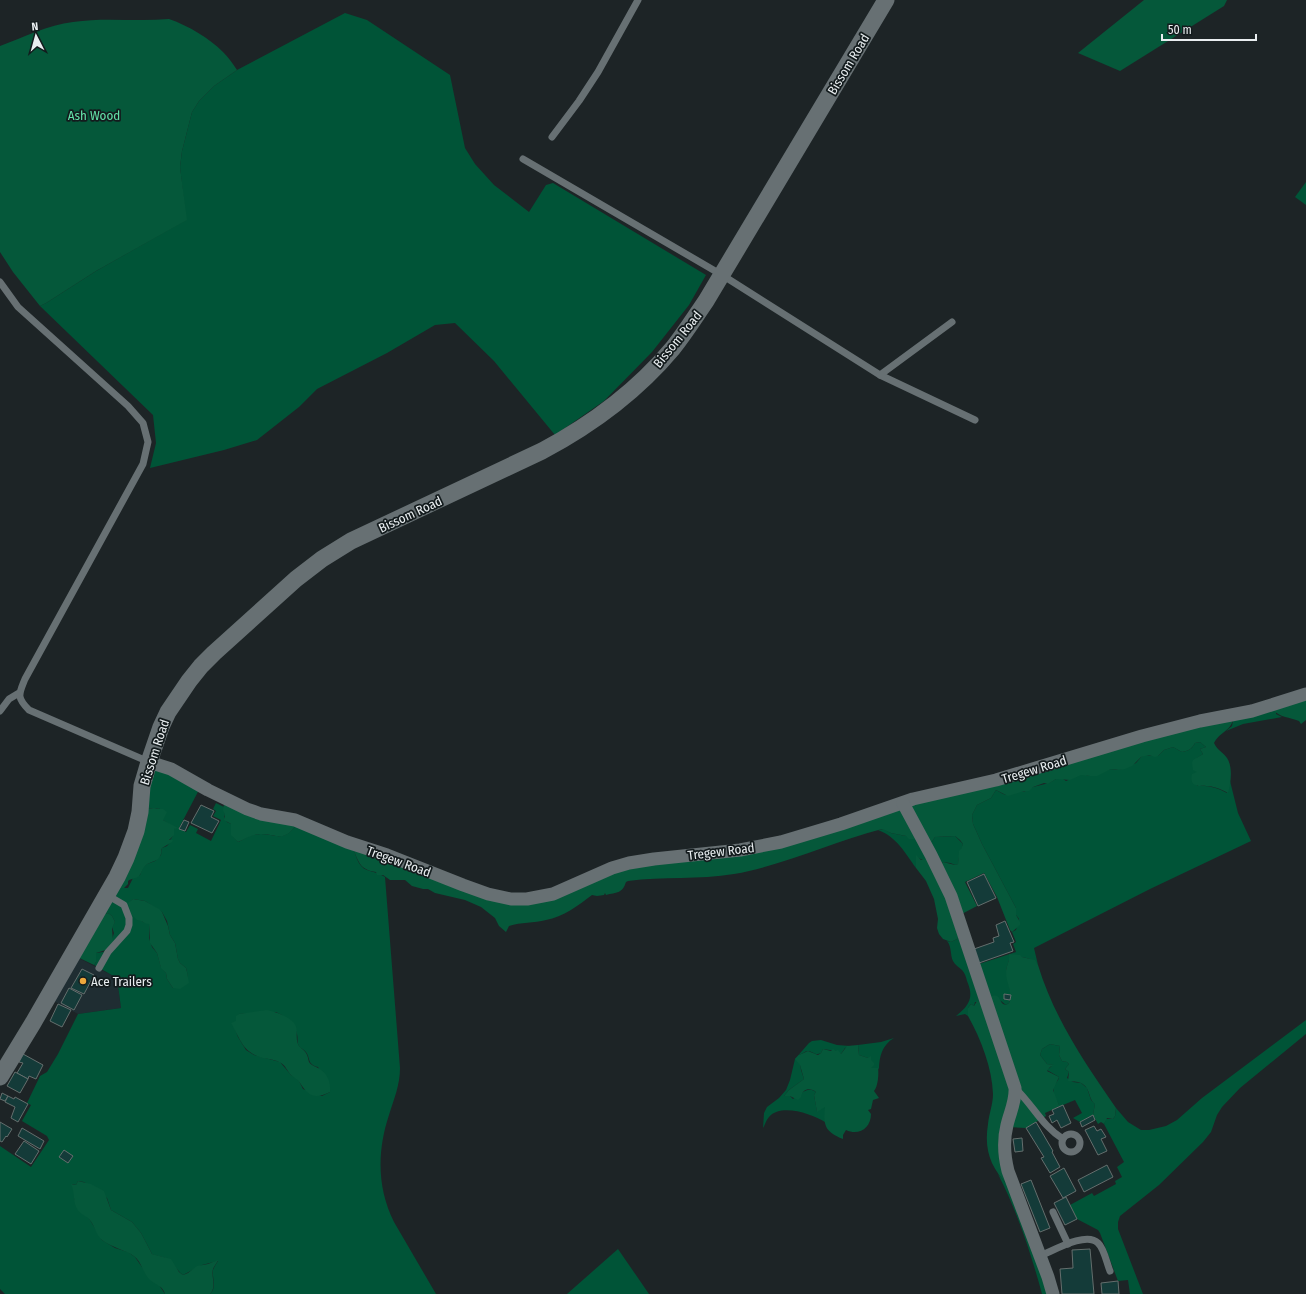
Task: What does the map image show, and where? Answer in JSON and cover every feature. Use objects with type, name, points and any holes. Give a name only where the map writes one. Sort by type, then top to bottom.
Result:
[{"type":"street","name":"Bissom Road","points":[[0,1077],[33,1023],[126,858],[136,831],[140,812],[142,786],[161,726],[168,712],[197,671],[214,653],[296,579],[322,559],[351,541],[542,452],[567,438],[611,406],[634,387],[663,359],[687,329],[722,276],[886,0]]},
{"type":"street","name":"Tregew Road","points":[[149,762],[171,769],[208,790],[247,809],[295,820],[347,842],[387,855],[463,885],[497,896],[519,899],[536,898],[552,894],[612,868],[633,862],[740,850],[781,842],[841,824],[902,803],[996,780],[1136,737],[1200,721],[1256,710],[1306,694]]},
{"type":"street","points":[[902,803],[931,855],[951,896],[1015,1088],[1015,1098],[1007,1125],[1004,1150],[1008,1171],[1053,1294]]},
{"type":"lane","points":[[552,137],[579,101],[598,72],[638,0]]},
{"type":"lane","points":[[523,159],[722,276],[880,375],[975,420]]},
{"type":"lane","points":[[0,282],[18,307],[128,406],[143,423],[148,442],[143,464],[25,679],[19,693],[21,702],[28,710],[149,762]]},
{"type":"lane","points":[[880,375],[952,322]]},
{"type":"lane","points":[[0,710],[9,699],[19,693]]},
{"type":"lane","points":[[99,968],[108,952],[127,931],[129,925],[128,914],[124,905],[106,895]]},
{"type":"lane","points":[[1015,1088],[1025,1098],[1048,1128],[1063,1139]]},
{"type":"lane","points":[[1053,1212],[1068,1244]]},
{"type":"lane","points":[[1040,1256],[1082,1239],[1090,1239],[1096,1241],[1102,1248],[1110,1271]]},
{"type":"shaded area","points":[[73,955],[117,978],[121,1008],[78,1014],[48,998]]},
{"type":"green space","points":[[1144,0],[1227,0],[1224,6],[1120,71],[1078,53]]},
{"type":"green space","points":[[345,13],[367,20],[450,75],[465,148],[475,164],[494,185],[529,212],[546,185],[553,183],[706,275],[689,305],[652,352],[604,401],[555,435],[494,361],[455,323],[435,325],[387,353],[317,389],[299,407],[257,440],[224,450],[150,468],[156,443],[153,415],[40,306],[96,271],[186,220],[180,167],[182,151],[192,112],[199,101],[214,86],[237,70]]},
{"type":"green space","name":"Ash Wood","points":[[169,19],[205,37],[225,54],[237,70],[214,86],[199,101],[192,112],[182,151],[180,167],[187,220],[96,271],[40,306],[13,272],[0,252],[0,46],[45,29],[73,22],[97,20]]},
{"type":"green space","points":[[1306,182],[1306,205],[1295,197]]},
{"type":"green space","points":[[1306,695],[1306,720],[1301,724],[1299,721],[1282,716],[1273,710]]},
{"type":"green space","points":[[1277,705],[1276,714],[1282,717],[1243,724],[1226,731],[1232,726],[1234,715]]},
{"type":"green space","points":[[1234,715],[1233,721],[1229,728],[1214,743],[1229,762],[1231,780],[1228,793],[1214,787],[1198,786],[1192,782],[1192,774],[1197,772],[1193,770],[1193,760],[1203,754],[1200,749],[1206,747],[1200,742],[1195,743],[1191,748],[1184,752],[1173,747],[1164,750],[1155,757],[1149,755],[1141,757],[1132,766],[1125,769],[1111,769],[1097,776],[1081,775],[1070,780],[1056,779],[1048,784],[1044,783],[1033,787],[1029,791],[1008,796],[996,790],[991,798],[977,805],[972,815],[973,824],[1016,908],[1016,915],[1020,925],[1012,932],[1010,930],[997,897],[984,873],[965,882],[977,906],[958,916],[961,937],[951,942],[943,939],[939,934],[934,899],[926,881],[916,868],[916,855],[921,860],[926,859],[941,863],[958,864],[959,851],[963,844],[955,836],[935,837],[931,843],[909,839],[906,836],[891,833],[882,829],[772,865],[734,874],[708,877],[628,881],[619,892],[606,895],[605,893],[604,895],[597,896],[592,895],[576,907],[559,916],[541,921],[509,926],[506,932],[499,926],[495,918],[481,907],[465,900],[412,886],[405,880],[390,880],[383,875],[377,875],[376,872],[367,870],[360,863],[354,849],[517,900],[613,869],[738,851]]},
{"type":"green space","points":[[1200,742],[1206,747],[1200,749],[1203,754],[1197,758],[1197,786],[1213,787],[1227,793],[1230,781],[1238,813],[1251,841],[1150,889],[1034,948],[1038,965],[1031,959],[1017,955],[1010,957],[1006,970],[1011,995],[1009,1003],[1006,1005],[1001,1001],[990,998],[976,965],[1016,952],[1013,944],[1016,942],[1012,932],[1016,930],[1019,919],[1016,915],[1016,908],[973,824],[972,815],[977,805],[991,798],[996,790],[1009,795],[1017,792],[1024,792],[1033,787],[1049,783],[1056,779],[1063,779],[1066,781],[1081,774],[1090,776],[1111,769],[1119,770],[1136,763],[1145,755],[1158,756],[1164,750],[1173,747],[1184,752],[1191,748],[1195,743]]},
{"type":"green space","points":[[149,762],[201,786],[179,828],[186,832],[190,825],[198,829],[196,833],[211,841],[221,820],[213,816],[216,811],[213,809],[216,803],[224,807],[224,817],[227,822],[231,824],[231,834],[238,842],[253,835],[286,835],[296,825],[353,845],[357,860],[361,866],[385,877],[400,1074],[382,1142],[382,1183],[388,1209],[394,1222],[436,1294],[210,1294],[214,1286],[213,1270],[218,1261],[202,1265],[183,1275],[167,1259],[152,1254],[141,1233],[132,1222],[111,1210],[107,1198],[84,1182],[78,1181],[76,1185],[72,1184],[75,1194],[74,1199],[90,1220],[102,1240],[115,1248],[128,1252],[135,1257],[151,1280],[159,1285],[165,1294],[5,1294],[0,1289],[0,1146],[31,1167],[49,1140],[47,1136],[22,1121],[31,1105],[27,1103],[40,1076],[47,1072],[58,1054],[78,1014],[121,1008],[117,978],[94,965],[96,962],[96,953],[109,949],[114,933],[112,927],[115,922],[112,916],[108,913],[105,914],[119,888],[128,888],[133,878],[140,875],[143,867],[155,861],[161,855],[162,848],[167,846],[171,841],[169,841],[175,828],[163,820],[160,809],[145,809]],"holes":[[[133,899],[145,901],[162,912],[167,921],[170,935],[175,943],[178,959],[186,968],[188,983],[173,988],[167,979],[166,973],[161,967],[157,953],[152,947],[149,938],[149,923],[143,922],[130,910],[129,903]],[[276,1012],[292,1023],[296,1030],[298,1045],[307,1053],[310,1062],[314,1066],[318,1067],[330,1092],[322,1096],[303,1089],[298,1079],[291,1075],[280,1062],[254,1055],[246,1050],[235,1029],[239,1014]]]},
{"type":"green space","points":[[224,804],[296,825],[291,831],[283,836],[259,834],[238,842],[231,835],[231,824],[224,820]]},
{"type":"green space","points":[[145,809],[163,809],[167,812],[163,820],[178,828],[174,829],[174,835],[169,840],[173,840],[162,848],[159,859],[145,866],[139,876],[128,881],[128,884],[124,888],[119,888]]},
{"type":"green space","points":[[883,829],[891,833],[931,843],[935,837],[955,836],[963,844],[958,864],[955,865],[946,862],[925,861],[916,856],[916,868],[895,841],[885,833],[878,830]]},
{"type":"green space","points":[[133,899],[145,901],[162,912],[170,935],[175,943],[178,959],[186,968],[187,972],[189,983],[180,989],[173,988],[167,979],[166,973],[161,968],[157,953],[150,943],[149,924],[137,920],[131,914],[128,903]]},
{"type":"green space","points":[[108,913],[112,916],[115,922],[112,928],[113,942],[109,949],[96,953],[96,962],[94,965],[73,955],[105,914]]},
{"type":"green space","points":[[961,937],[987,1002],[975,1002],[974,1006],[971,1004],[968,1008],[968,1016],[965,1014],[956,1016],[965,1008],[969,1000],[970,992],[964,972],[953,961],[950,946],[947,941],[951,942]]},
{"type":"green space","points":[[1009,954],[1020,955],[1022,957],[1035,960],[1053,1003],[1071,1040],[1116,1108],[1113,1119],[1107,1118],[1104,1124],[1101,1122],[1098,1124],[1093,1115],[1095,1104],[1084,1085],[1079,1082],[1068,1081],[1069,1072],[1065,1069],[1069,1064],[1062,1061],[1059,1055],[1060,1046],[1050,1044],[1042,1049],[1040,1055],[1047,1064],[1054,1065],[1047,1071],[1059,1077],[1053,1090],[1059,1105],[1063,1105],[1045,1113],[1046,1116],[1026,1128],[1007,1127],[1008,1185],[993,1164],[988,1150],[987,1133],[993,1098],[992,1084],[985,1054],[968,1016],[968,1008],[971,1004],[974,1006],[977,1001],[985,1005],[992,996],[998,996],[1003,1004],[1006,1005],[1009,1003],[1010,991],[1006,972]]},
{"type":"green space","points":[[267,1010],[285,1016],[294,1023],[297,1041],[300,1048],[304,1050],[308,1056],[309,1062],[312,1065],[326,1074],[330,1084],[330,1092],[320,1096],[309,1094],[283,1064],[263,1058],[246,1049],[231,1023],[236,1021],[236,1016],[239,1014]]},
{"type":"green space","points":[[1306,1020],[1306,1034],[1240,1088],[1222,1107],[1217,1115],[1211,1132],[1203,1142],[1159,1185],[1120,1216],[1118,1229],[1143,1294],[1130,1294],[1128,1280],[1118,1281],[1098,1230],[1077,1219],[1070,1205],[1092,1193],[1094,1196],[1116,1184],[1115,1181],[1122,1177],[1117,1167],[1124,1162],[1104,1124],[1106,1119],[1113,1119],[1116,1108],[1128,1122],[1141,1130],[1149,1130],[1166,1126],[1177,1120],[1202,1098]]},
{"type":"green space","points":[[894,1038],[887,1044],[882,1052],[879,1070],[878,1068],[871,1068],[871,1061],[868,1058],[859,1055],[858,1045],[881,1042]]},
{"type":"green space","points":[[821,1040],[837,1045],[850,1046],[845,1048],[841,1054],[836,1051],[823,1049],[819,1054],[806,1051],[799,1055],[804,1079],[789,1090],[784,1096],[790,1096],[793,1099],[807,1090],[813,1090],[816,1092],[814,1095],[817,1111],[825,1106],[825,1122],[805,1113],[789,1110],[774,1113],[769,1117],[763,1128],[764,1113],[767,1107],[779,1098],[786,1090],[795,1059],[809,1043],[812,1041]]},
{"type":"green space","points":[[1050,1044],[1060,1046],[1059,1055],[1062,1061],[1069,1064],[1065,1069],[1069,1072],[1067,1078],[1073,1082],[1081,1083],[1087,1088],[1091,1100],[1095,1104],[1093,1115],[1080,1122],[1073,1118],[1082,1113],[1075,1100],[1059,1105],[1054,1095],[1053,1087],[1059,1077],[1047,1070],[1053,1065],[1047,1064],[1040,1055],[1042,1049]]},
{"type":"green space","points":[[858,1045],[859,1055],[868,1058],[871,1056],[871,1060],[874,1065],[871,1068],[878,1068],[877,1083],[874,1091],[879,1098],[873,1100],[871,1109],[868,1110],[871,1114],[867,1127],[863,1130],[855,1132],[846,1130],[843,1135],[843,1139],[832,1134],[826,1127],[824,1119],[825,1107],[817,1112],[814,1095],[816,1092],[814,1090],[809,1089],[803,1092],[798,1100],[790,1096],[784,1096],[789,1090],[804,1079],[800,1065],[795,1059],[799,1055],[808,1051],[818,1055],[823,1049],[831,1051],[833,1049],[836,1051],[838,1050],[841,1054],[847,1046]]},
{"type":"green space","points":[[998,1174],[1008,1185],[1052,1294],[1042,1294],[1023,1232]]},
{"type":"green space","points":[[78,1181],[91,1184],[104,1191],[111,1210],[132,1222],[141,1233],[152,1254],[171,1259],[179,1272],[183,1275],[197,1266],[218,1260],[213,1269],[213,1288],[210,1294],[165,1294],[161,1287],[150,1280],[135,1257],[102,1240],[91,1221],[80,1213],[75,1204],[71,1184],[76,1185]]},
{"type":"green space","points":[[618,1249],[649,1294],[567,1294]]},
{"type":"building","points":[[201,805],[214,811],[211,817],[219,821],[212,833],[191,823]]},
{"type":"building","points":[[184,820],[189,822],[185,831],[179,829]]},
{"type":"building","points":[[984,874],[996,898],[978,906],[967,882]]},
{"type":"building","points":[[1005,921],[1014,942],[1010,943],[1013,951],[979,963],[974,949],[994,942],[993,938],[999,936],[996,925]]},
{"type":"building","name":"Ace Trailers","points":[[82,969],[94,975],[84,994],[71,988]]},
{"type":"building","points":[[69,988],[82,995],[74,1010],[61,1003]]},
{"type":"building","points":[[1004,994],[1011,995],[1010,1000],[1004,999]]},
{"type":"building","points":[[58,1004],[71,1010],[62,1027],[50,1021]]},
{"type":"building","points":[[23,1054],[43,1065],[36,1079],[29,1076],[28,1079],[17,1073],[23,1063],[19,1062]]},
{"type":"building","points":[[15,1072],[28,1079],[20,1093],[7,1086]]},
{"type":"building","points":[[2,1093],[8,1096],[5,1101],[0,1099]]},
{"type":"building","points":[[8,1096],[14,1099],[15,1097],[28,1104],[18,1122],[11,1118],[15,1107],[5,1102]]},
{"type":"building","points":[[1063,1105],[1071,1123],[1061,1128],[1057,1120],[1052,1123],[1049,1116],[1054,1114],[1052,1110]]},
{"type":"building","points":[[1093,1115],[1095,1120],[1082,1127],[1080,1122]]},
{"type":"building","points":[[0,1122],[12,1129],[2,1142],[0,1141]]},
{"type":"building","points":[[1036,1122],[1053,1151],[1052,1152],[1060,1167],[1050,1173],[1041,1158],[1044,1157],[1026,1128]]},
{"type":"building","points":[[1094,1126],[1097,1131],[1101,1129],[1106,1137],[1101,1139],[1107,1151],[1098,1155],[1085,1130]]},
{"type":"building","points":[[22,1128],[44,1141],[40,1149],[18,1136]]},
{"type":"building","points":[[1022,1138],[1023,1151],[1015,1152],[1013,1139]]},
{"type":"building","points":[[24,1141],[39,1151],[31,1164],[15,1154]]},
{"type":"building","points":[[64,1150],[73,1156],[68,1163],[59,1157]]},
{"type":"building","points":[[1107,1165],[1113,1177],[1084,1192],[1078,1180]]},
{"type":"building","points":[[1064,1168],[1076,1191],[1063,1198],[1050,1176]]},
{"type":"building","points":[[1031,1180],[1050,1228],[1040,1232],[1021,1184]]},
{"type":"building","points":[[1066,1197],[1077,1219],[1065,1225],[1054,1203]]},
{"type":"building","points":[[1090,1249],[1094,1294],[1062,1294],[1060,1269],[1073,1268],[1072,1250]]},
{"type":"building","points":[[1118,1281],[1119,1294],[1102,1294],[1101,1283]]},
{"type":"place","name":"Ace Trailers","points":[[83,981]]}]
